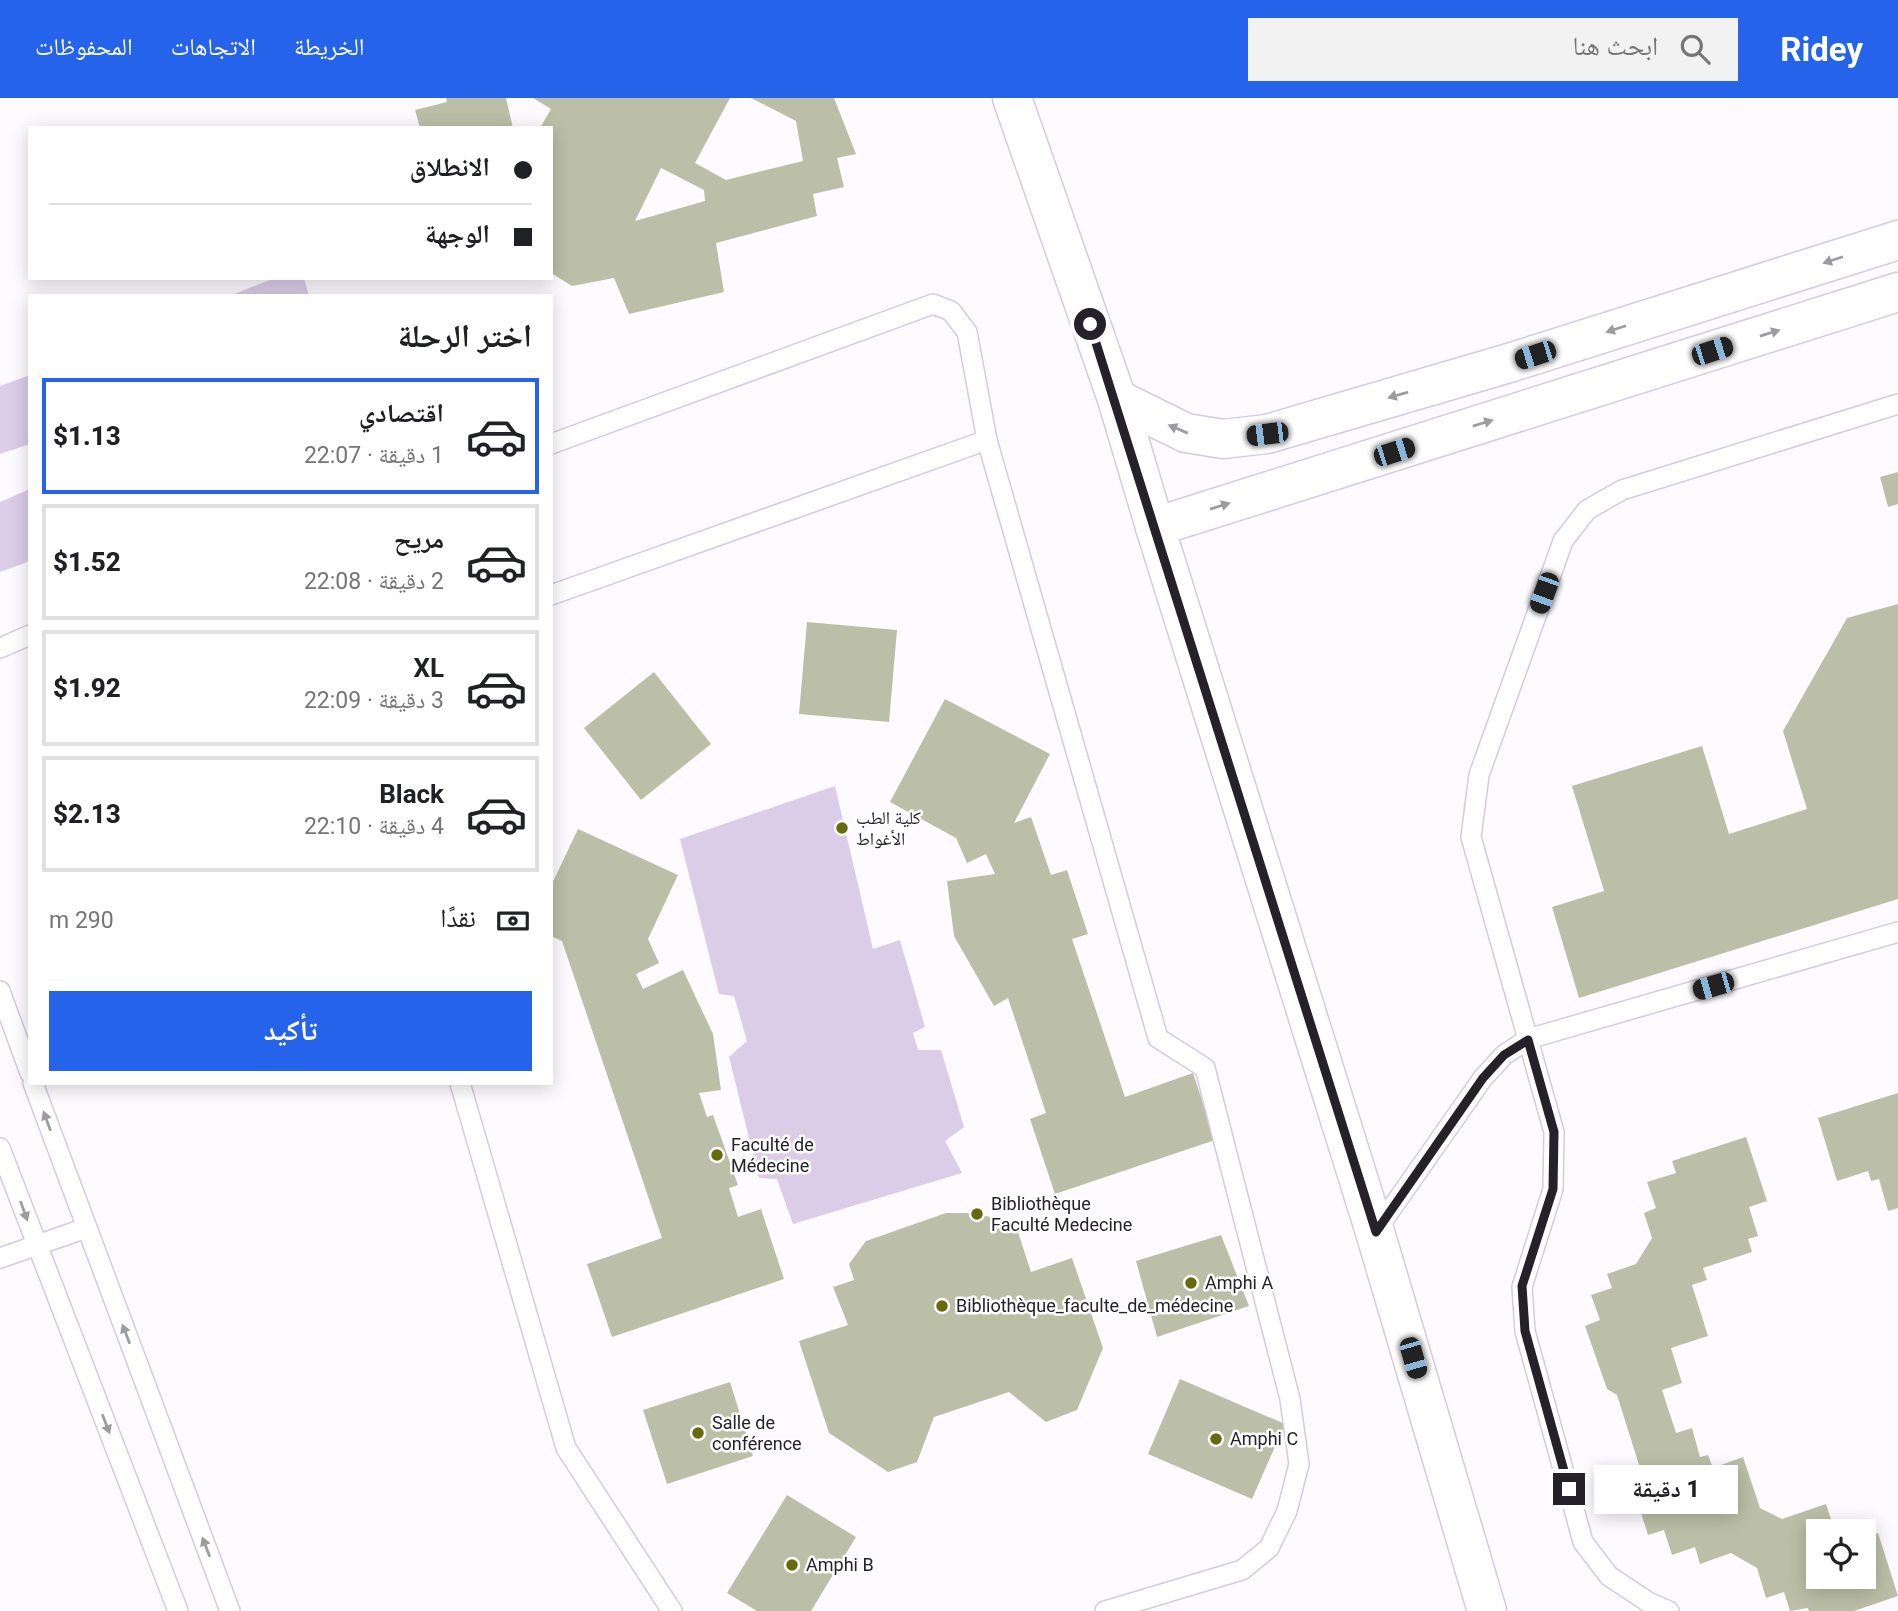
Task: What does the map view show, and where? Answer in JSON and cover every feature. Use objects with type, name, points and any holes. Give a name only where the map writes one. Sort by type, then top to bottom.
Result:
[{"type":"main road","points":[[1012,98],[1116,399],[1376,1232],[1487,1611]]},
{"type":"main road","points":[[1116,399],[1186,433],[1223,439],[1267,434],[1510,363],[1898,240]]},
{"type":"main road","points":[[1155,527],[1898,292]]},
{"type":"lane","points":[[553,443],[933,304],[951,311],[967,332],[987,440],[1158,1038],[1205,1068],[1290,1399],[1299,1464],[1287,1511],[1269,1548],[1242,1570],[1105,1611]]},
{"type":"lane","points":[[1669,1611],[1648,1602],[1609,1576],[1583,1542],[1525,1331],[1522,1286],[1553,1189],[1554,1132],[1471,837],[1479,775],[1563,541],[1587,510],[1622,490],[1898,404]]},
{"type":"lane","points":[[553,595],[987,440]]},
{"type":"lane","points":[[0,648],[28,636]]},
{"type":"lane","points":[[1376,1232],[1483,1078],[1504,1055],[1528,1040],[1898,932]]},
{"type":"lane","points":[[0,991],[28,1068]]},
{"type":"lane","points":[[34,1085],[230,1611]]},
{"type":"lane","points":[[461,1085],[566,1448],[672,1611]]},
{"type":"lane","points":[[0,1147],[178,1611]]},
{"type":"lane","points":[[0,1258],[86,1228]]},
{"type":"shaded area","points":[[270,280],[305,280],[308,294],[234,294]]},
{"type":"shaded area","points":[[28,376],[28,445],[0,454],[0,386]]},
{"type":"shaded area","points":[[28,490],[28,562],[0,572],[0,502]]},
{"type":"shaded area","points":[[835,786],[873,949],[900,940],[925,1027],[913,1033],[918,1050],[941,1050],[964,1127],[945,1141],[962,1173],[793,1224],[777,1179],[759,1178],[729,1057],[747,1041],[734,996],[719,994],[680,839]]},
{"type":"building","points":[[446,98],[506,98],[513,126],[419,126],[415,110],[447,102]]},
{"type":"building","points":[[533,98],[730,98],[695,163],[726,180],[803,161],[796,121],[751,98],[834,98],[856,154],[837,158],[844,187],[813,194],[817,216],[716,243],[724,292],[629,314],[614,278],[572,286],[553,274],[553,126],[541,126],[551,109]],"holes":[[[661,168],[704,190],[705,201],[635,221]]]},
{"type":"building","points":[[1898,472],[1898,504],[1888,507],[1880,477]]},
{"type":"building","points":[[1898,604],[1898,899],[1579,998],[1552,907],[1604,891],[1572,786],[1702,746],[1729,834],[1807,809],[1783,731],[1847,618]]},
{"type":"building","points":[[807,622],[897,630],[889,722],[799,714]]},
{"type":"building","points":[[654,672],[711,744],[641,800],[584,728]]},
{"type":"building","points":[[945,699],[1050,754],[1014,823],[1031,817],[1051,875],[1067,870],[1088,934],[1072,939],[1125,1097],[1193,1073],[1215,1140],[1055,1194],[1030,1119],[1046,1113],[1008,998],[994,1006],[954,936],[947,881],[995,874],[986,854],[967,863],[956,838],[890,802]]},
{"type":"building","points":[[578,829],[678,875],[648,939],[659,963],[636,974],[643,989],[683,970],[713,1034],[721,1090],[699,1093],[707,1117],[713,1115],[738,1185],[729,1188],[738,1217],[761,1209],[784,1279],[612,1337],[587,1264],[662,1238],[562,941],[553,937],[553,882]]},
{"type":"building","points":[[1898,1093],[1898,1208],[1888,1211],[1879,1179],[1871,1181],[1868,1171],[1837,1181],[1818,1118]]},
{"type":"building","points":[[1746,1137],[1767,1201],[1749,1207],[1758,1236],[1748,1239],[1752,1252],[1703,1268],[1707,1280],[1692,1285],[1708,1336],[1671,1348],[1682,1383],[1662,1390],[1676,1433],[1692,1428],[1700,1457],[1708,1455],[1713,1468],[1743,1457],[1760,1508],[1782,1519],[1826,1504],[1831,1519],[1806,1519],[1806,1589],[1876,1589],[1878,1533],[1898,1596],[1854,1611],[1809,1611],[1808,1608],[1790,1611],[1784,1592],[1766,1598],[1757,1568],[1731,1553],[1700,1564],[1695,1547],[1672,1555],[1664,1530],[1648,1535],[1627,1469],[1639,1465],[1617,1395],[1607,1389],[1585,1326],[1600,1320],[1591,1295],[1612,1288],[1607,1274],[1636,1264],[1652,1238],[1644,1213],[1656,1208],[1647,1182],[1676,1173],[1672,1161]]},
{"type":"building","name":"Bibliothèque_faculte_de_médecine","points":[[946,1213],[976,1213],[993,1218],[996,1229],[1015,1223],[1031,1272],[1072,1258],[1103,1348],[1077,1410],[1046,1422],[1009,1392],[934,1417],[917,1462],[888,1472],[829,1433],[799,1341],[848,1325],[833,1287],[854,1280],[849,1264],[866,1241]]},
{"type":"building","name":"Amphi A","points":[[1221,1235],[1249,1306],[1157,1337],[1136,1261]]},
{"type":"building","name":"Amphi C","points":[[1180,1379],[1285,1424],[1252,1499],[1148,1454]]},
{"type":"building","name":"Salle de conférence","points":[[730,1382],[753,1456],[667,1484],[643,1410]]},
{"type":"building","name":"Amphi B","points":[[787,1495],[856,1537],[811,1611],[757,1611],[727,1593]]},
{"type":"place","name":"كلية الطب الأغواط","points":[[842,828]]},
{"type":"place","name":"Faculté de Médecine","points":[[717,1155]]},
{"type":"place","name":"Bibliothèque Faculté Medecine","points":[[977,1214]]},
{"type":"place","name":"Amphi A","points":[[1191,1283]]},
{"type":"place","name":"Bibliothèque_faculte_de_médecine","points":[[942,1306]]},
{"type":"place","name":"Salle de conférence","points":[[698,1433]]},
{"type":"place","name":"Amphi C","points":[[1216,1439]]},
{"type":"place","name":"Amphi B","points":[[792,1565]]},
{"type":"route","points":[[1090,324],[1116,399],[1376,1232],[1483,1078],[1504,1055],[1528,1040],[1554,1132],[1553,1189],[1522,1286],[1525,1331],[1569,1489]]}]
